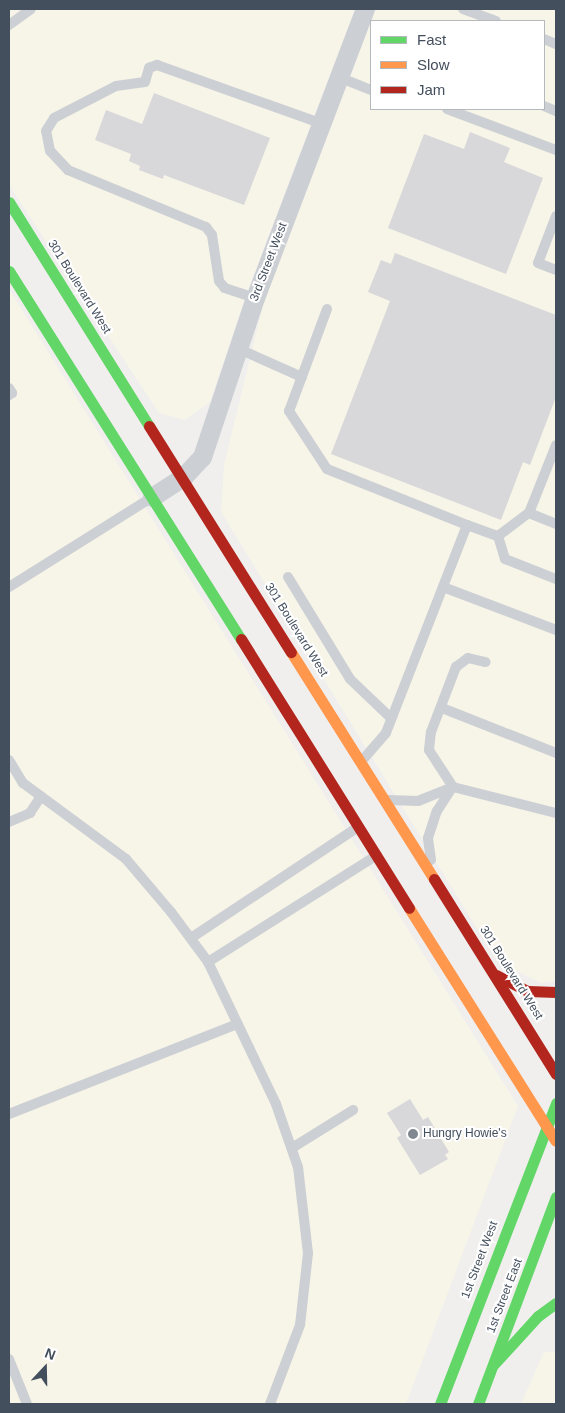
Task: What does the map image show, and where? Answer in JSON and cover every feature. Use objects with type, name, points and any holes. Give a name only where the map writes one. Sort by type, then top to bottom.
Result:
[{"type":"main road","name":"301 Boulevard West","points":[[9,202],[184,476],[556,1074]]},
{"type":"main road","points":[[10,276],[152,497],[556,1141]]},
{"type":"main road","points":[[496,975],[528,991],[556,992]]},
{"type":"main road","name":"1st Street West","points":[[440,1404],[556,1103]]},
{"type":"main road","name":"1st Street East","points":[[478,1404],[556,1197]]},
{"type":"main road","points":[[494,1364],[538,1316],[556,1303]]},
{"type":"street","name":"3rd Street West","points":[[152,497],[184,476],[202,457],[255,298],[341,78],[365,30],[366,9]]},
{"type":"lane","points":[[9,25],[31,9]]},
{"type":"lane","points":[[463,9],[493,20]]},
{"type":"lane","points":[[255,298],[225,288],[219,280],[212,235],[206,227],[68,170],[50,152],[46,132],[54,118],[116,86],[145,82],[149,68],[157,65],[323,124]]},
{"type":"lane","points":[[341,78],[370,90]]},
{"type":"lane","points":[[450,110],[556,150]]},
{"type":"lane","points":[[556,216],[538,263],[556,270]]},
{"type":"lane","points":[[327,309],[289,411],[328,469],[498,536]]},
{"type":"lane","points":[[238,349],[302,377]]},
{"type":"lane","points":[[9,388],[12,393],[9,395]]},
{"type":"lane","points":[[498,536],[529,514],[554,459],[556,445]]},
{"type":"lane","points":[[9,587],[152,497]]},
{"type":"lane","points":[[529,514],[556,524]]},
{"type":"lane","points":[[362,762],[386,733],[467,525]]},
{"type":"lane","points":[[498,536],[506,559],[556,579]]},
{"type":"lane","points":[[288,577],[350,679],[391,718]]},
{"type":"lane","points":[[443,587],[556,630]]},
{"type":"lane","points":[[453,787],[429,750],[431,732],[442,708],[456,667],[468,658],[486,662]]},
{"type":"lane","points":[[442,708],[556,753]]},
{"type":"lane","points":[[9,760],[23,782],[126,859],[190,938],[208,962],[276,1104],[292,1148],[305,1218],[307,1280],[298,1330],[270,1404]]},
{"type":"lane","points":[[432,873],[428,838],[437,811],[453,787]]},
{"type":"lane","points":[[386,800],[418,800],[453,787],[556,813]]},
{"type":"lane","points":[[9,822],[30,812],[41,796]]},
{"type":"lane","points":[[190,938],[359,826]]},
{"type":"lane","points":[[208,962],[377,855]]},
{"type":"lane","points":[[9,1114],[237,1024]]},
{"type":"lane","points":[[292,1148],[353,1110]]},
{"type":"lane","points":[[9,1359],[28,1404]]},
{"type":"shaded area","points":[[9,9],[355,9],[246,295],[210,402],[185,420],[159,413],[9,185]]},
{"type":"shaded area","points":[[376,9],[556,9],[556,981],[541,983],[497,961],[221,512],[224,465],[264,301],[370,25],[370,110],[545,110],[545,20],[371,20]]},
{"type":"shaded area","points":[[9,289],[518,1106],[406,1404],[9,1404]]},
{"type":"shaded area","points":[[544,1352],[556,1352],[556,1404],[521,1404]]},
{"type":"building","points":[[154,93],[270,138],[244,205],[164,175],[163,179],[139,170],[140,166],[129,161],[131,154],[95,140],[106,110],[142,124]]},
{"type":"building","points":[[470,132],[510,148],[504,162],[543,178],[506,274],[388,228],[424,134],[464,149]]},
{"type":"building","points":[[395,253],[556,315],[556,397],[530,465],[523,462],[501,520],[331,454],[390,301],[368,292],[381,260],[391,264]]},
{"type":"building","points":[[410,1099],[423,1120],[428,1117],[449,1152],[445,1155],[448,1159],[420,1175],[397,1138],[401,1135],[387,1113]]},
{"type":"traffic: fast","points":[[9,202],[149,426]]},
{"type":"traffic: fast","points":[[9,271],[241,639]]},
{"type":"traffic: fast","points":[[440,1404],[556,1103]]},
{"type":"traffic: fast","points":[[478,1404],[556,1197]]},
{"type":"traffic: fast","points":[[494,1364],[538,1316],[556,1303]]},
{"type":"traffic: slow","points":[[291,652],[434,879]]},
{"type":"traffic: slow","points":[[409,908],[556,1141]]},
{"type":"traffic: jam","points":[[149,426],[291,652]]},
{"type":"traffic: jam","points":[[241,639],[409,908]]},
{"type":"traffic: jam","points":[[434,879],[556,1074]]},
{"type":"traffic: jam","points":[[496,975],[528,991],[556,992]]},
{"type":"place","name":"Hungry Howie's","points":[[413,1134]]}]
